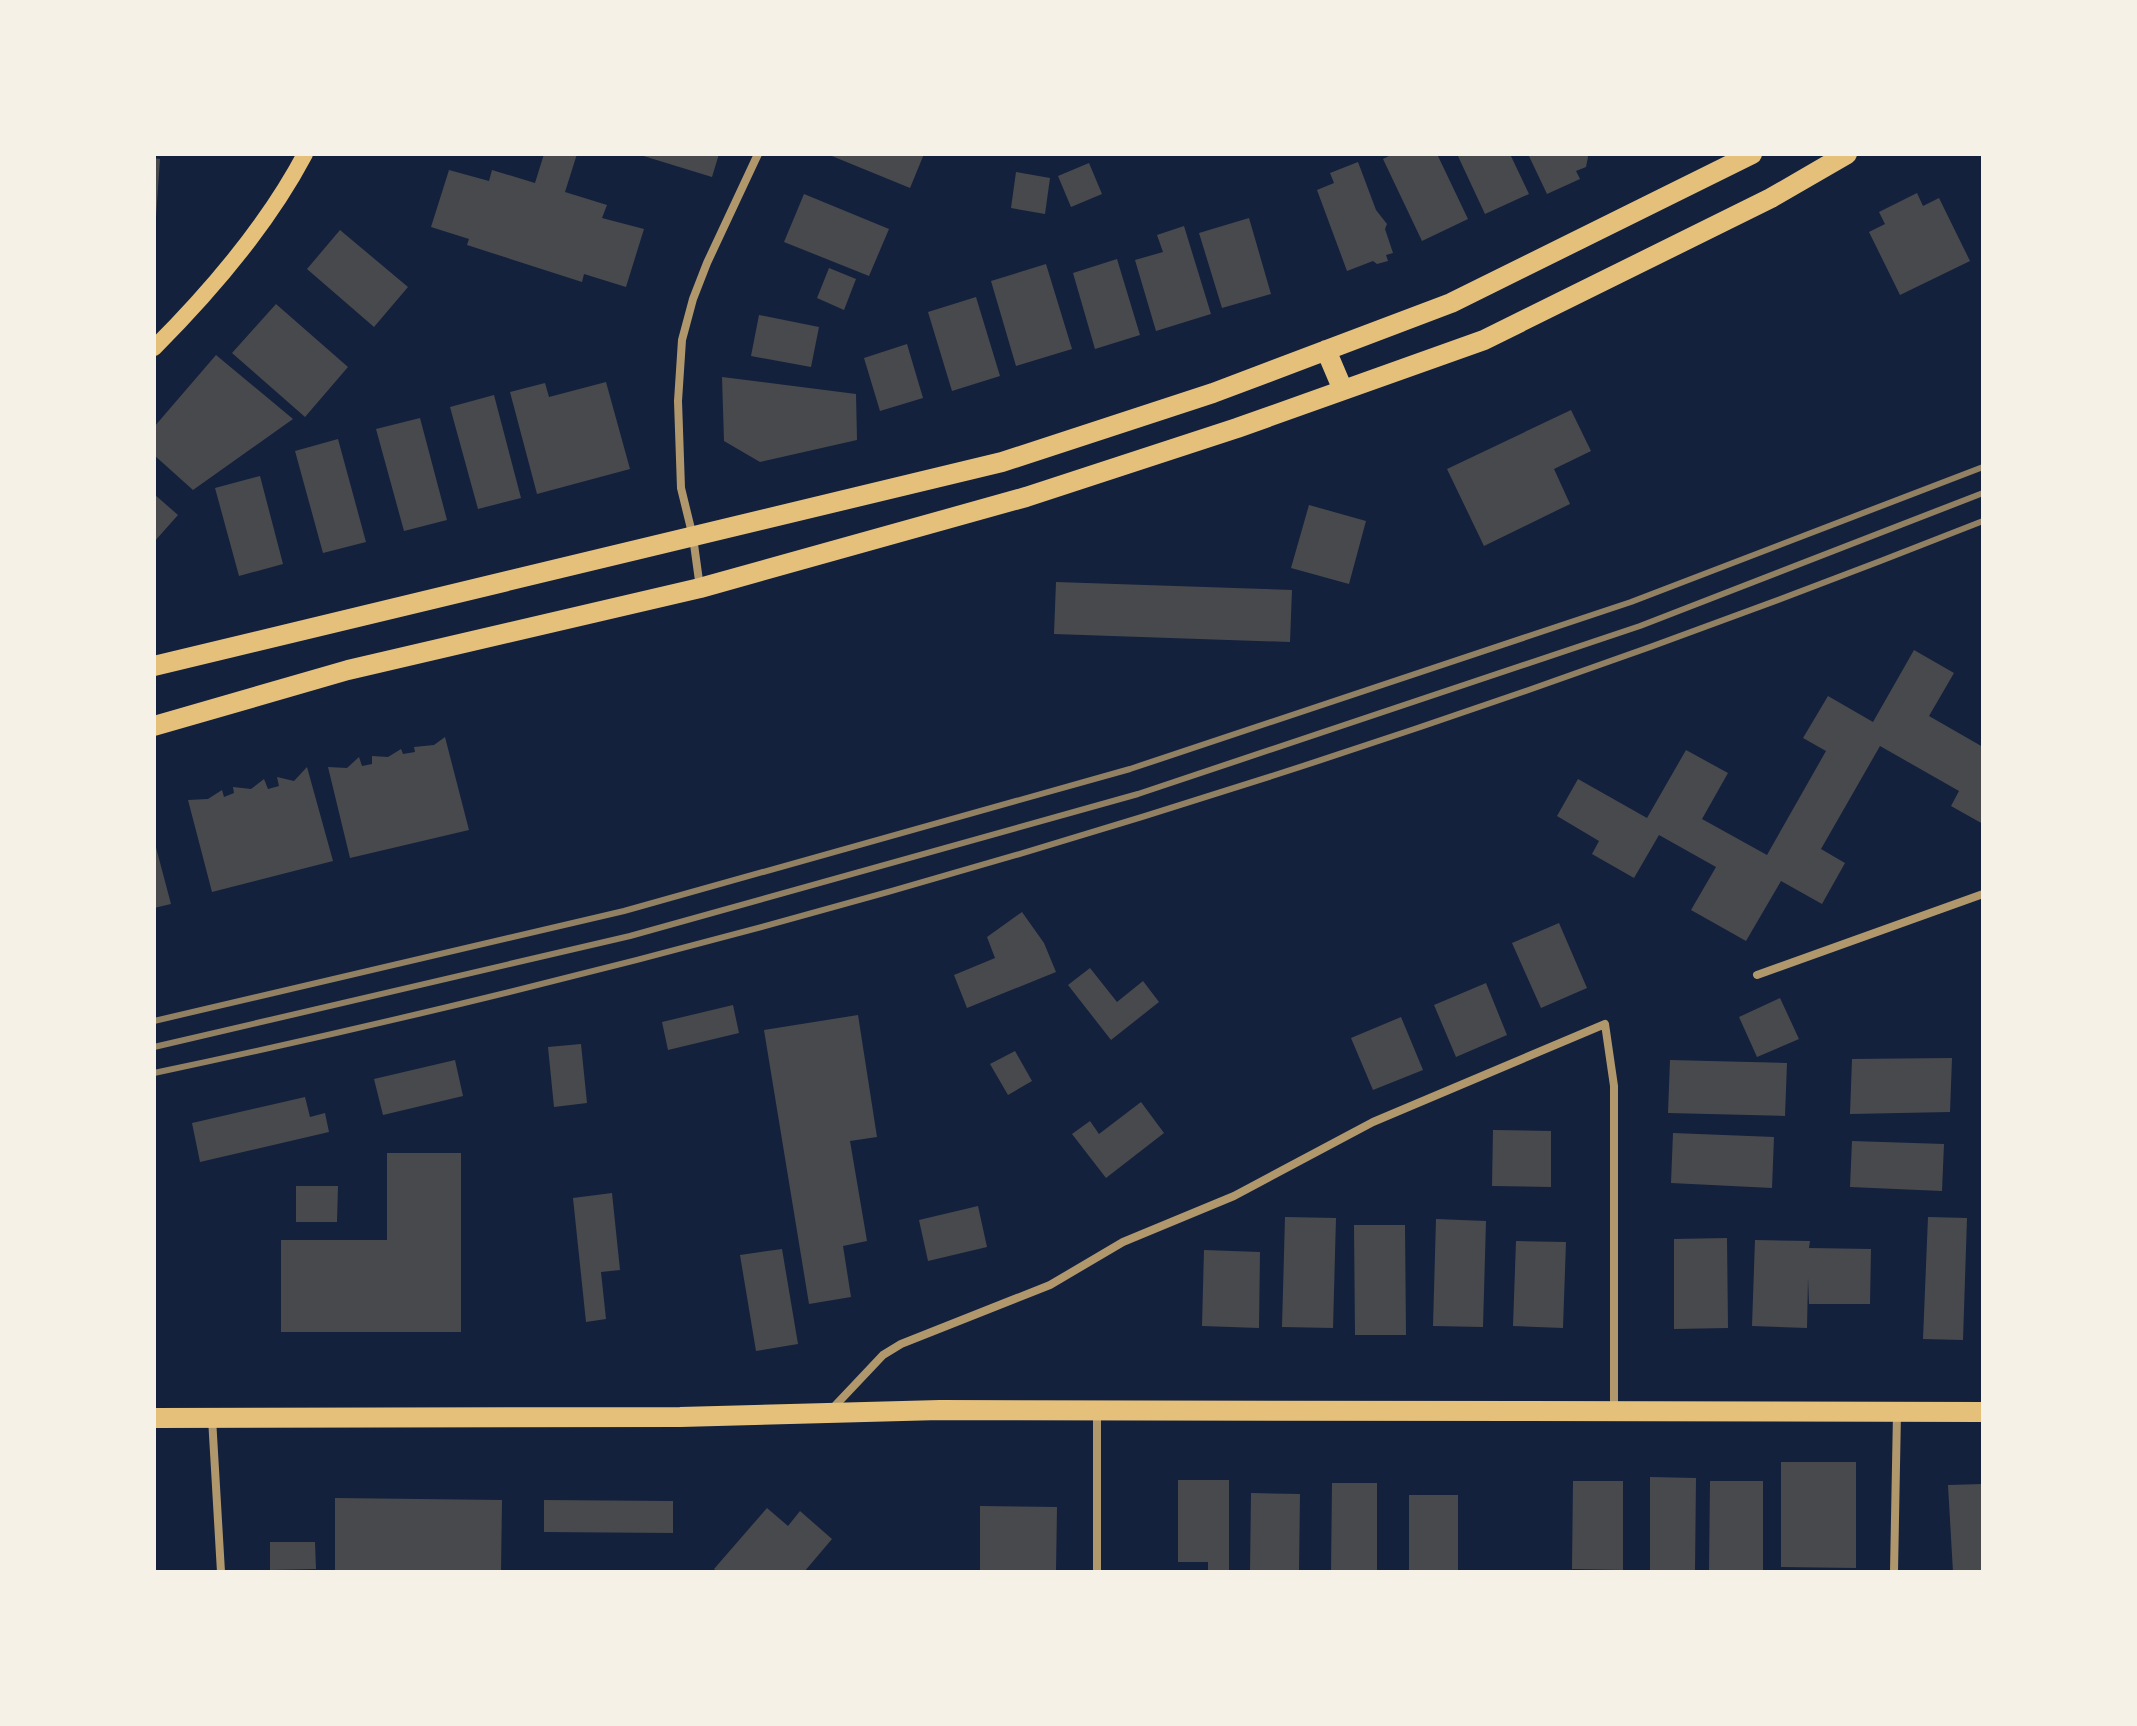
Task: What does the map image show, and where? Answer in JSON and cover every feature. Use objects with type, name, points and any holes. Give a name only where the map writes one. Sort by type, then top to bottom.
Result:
[{"type":"main road","points":[[154,348],[229,268],[294,175],[305,154]]},
{"type":"main road","points":[[154,666],[1002,462],[1213,393],[1451,303],[1752,154]]},
{"type":"main road","points":[[154,726],[348,670],[700,588],[1026,497],[1237,428],[1484,340],[1771,198],[1847,154]]},
{"type":"main road","points":[[1326,350],[1343,390]]},
{"type":"main road","points":[[154,1418],[680,1417],[1097,1410],[1983,1412]]},
{"type":"street","points":[[700,588],[693,537],[681,488],[678,401],[682,340],[702,275],[758,154]]},
{"type":"street","points":[[1757,975],[1983,894]]},
{"type":"street","points":[[828,1414],[883,1355],[901,1344],[1050,1285],[1123,1242],[1234,1196],[1397,1111],[1605,1024],[1614,1086],[1614,1411]]},
{"type":"street","points":[[1097,1410],[1097,1572]]},
{"type":"street","points":[[1894,1572],[1897,1412]]},
{"type":"street","points":[[212,1418],[221,1572]]},
{"type":"building","points":[[544,154],[577,154],[565,192],[607,205],[602,218],[644,229],[626,287],[584,274],[582,282],[467,245],[469,239],[431,227],[449,170],[489,181],[492,170],[535,183]]},
{"type":"building","points":[[637,154],[719,154],[712,177]]},
{"type":"building","points":[[827,154],[924,154],[910,188]]},
{"type":"building","points":[[1393,154],[1437,154],[1468,219],[1422,241],[1383,159]]},
{"type":"building","points":[[1457,154],[1510,154],[1529,194],[1485,214]]},
{"type":"building","points":[[1528,154],[1587,154],[1588,157],[1586,167],[1576,171],[1580,179],[1547,194]]},
{"type":"building","points":[[154,158],[160,159],[156,217],[154,217]]},
{"type":"building","points":[[1358,162],[1376,210],[1387,224],[1385,229],[1393,253],[1386,255],[1388,261],[1377,264],[1373,261],[1347,271],[1317,190],[1334,183],[1330,173]]},
{"type":"building","points":[[1089,163],[1102,194],[1071,207],[1058,176]]},
{"type":"building","points":[[1016,172],[1050,178],[1045,214],[1011,208]]},
{"type":"building","points":[[1917,193],[1923,206],[1939,198],[1970,261],[1900,295],[1869,232],[1885,224],[1879,212]]},
{"type":"building","points":[[804,194],[889,229],[869,276],[784,242]]},
{"type":"building","points":[[1249,218],[1271,294],[1222,308],[1199,233]]},
{"type":"building","points":[[1184,226],[1211,314],[1156,331],[1135,260],[1163,252],[1157,235]]},
{"type":"building","points":[[340,230],[408,287],[374,327],[307,269]]},
{"type":"building","points":[[1117,259],[1140,335],[1095,349],[1073,273]]},
{"type":"building","points":[[1046,264],[1072,349],[1016,366],[991,281]]},
{"type":"building","points":[[829,268],[856,279],[844,310],[817,298]]},
{"type":"building","points":[[976,297],[1000,376],[952,391],[928,312]]},
{"type":"building","points":[[276,304],[348,367],[305,417],[232,353]]},
{"type":"building","points":[[759,315],[819,327],[811,367],[751,356]]},
{"type":"building","points":[[907,344],[923,398],[880,411],[864,358]]},
{"type":"building","points":[[216,355],[293,419],[193,490],[154,455],[154,427]]},
{"type":"building","points":[[722,377],[856,394],[857,440],[760,462],[724,441]]},
{"type":"building","points":[[606,382],[630,469],[537,494],[510,392],[545,383],[549,397]]},
{"type":"building","points":[[494,395],[521,498],[478,509],[450,407]]},
{"type":"building","points":[[1571,410],[1591,451],[1554,469],[1570,504],[1484,546],[1447,469]]},
{"type":"building","points":[[420,418],[447,520],[404,531],[376,429]]},
{"type":"building","points":[[338,439],[366,542],[323,553],[295,451]]},
{"type":"building","points":[[260,476],[283,564],[239,576],[215,488]]},
{"type":"building","points":[[154,494],[178,515],[154,542]]},
{"type":"building","points":[[1309,505],[1366,521],[1349,584],[1291,568]]},
{"type":"building","points":[[1056,582],[1292,590],[1290,642],[1054,634]]},
{"type":"building","points":[[1914,650],[1954,673],[1929,716],[1983,747],[1983,824],[1951,806],[1959,791],[1880,746],[1821,849],[1845,863],[1822,904],[1781,881],[1746,941],[1691,910],[1716,867],[1659,835],[1634,878],[1592,854],[1599,841],[1557,816],[1578,779],[1647,818],[1686,750],[1728,773],[1702,819],[1767,855],[1826,751],[1803,738],[1828,696],[1873,722]]},
{"type":"building","points":[[445,737],[469,830],[350,858],[328,767],[347,768],[359,757],[362,766],[372,764],[372,756],[388,757],[401,749],[403,754],[415,752],[414,747],[434,745]]},
{"type":"building","points":[[307,767],[333,861],[212,892],[188,800],[208,799],[222,790],[224,797],[234,793],[233,787],[251,789],[264,779],[268,789],[279,786],[277,777],[294,781]]},
{"type":"building","points":[[154,840],[171,904],[154,908]]},
{"type":"building","points":[[1022,912],[1044,943],[1056,972],[967,1008],[954,975],[995,958],[987,937]]},
{"type":"building","points":[[1559,923],[1587,988],[1541,1008],[1512,943]]},
{"type":"building","points":[[1090,968],[1117,1002],[1143,981],[1159,1002],[1111,1040],[1068,985]]},
{"type":"building","points":[[1486,983],[1507,1035],[1456,1057],[1434,1005]]},
{"type":"building","points":[[1780,998],[1799,1039],[1757,1057],[1739,1017]]},
{"type":"building","points":[[733,1005],[739,1033],[668,1050],[662,1022]]},
{"type":"building","points":[[858,1015],[877,1137],[850,1141],[867,1241],[843,1246],[851,1297],[809,1304],[764,1030]]},
{"type":"building","points":[[1401,1017],[1423,1070],[1373,1090],[1351,1038]]},
{"type":"building","points":[[581,1044],[587,1103],[554,1107],[548,1047]]},
{"type":"building","points":[[1015,1051],[1032,1081],[1008,1095],[990,1064]]},
{"type":"building","points":[[1952,1058],[1950,1112],[1850,1114],[1852,1059]]},
{"type":"building","points":[[455,1060],[463,1096],[383,1115],[374,1079]]},
{"type":"building","points":[[1670,1060],[1787,1063],[1785,1116],[1668,1113]]},
{"type":"building","points":[[305,1097],[310,1117],[325,1113],[329,1132],[200,1162],[192,1123]]},
{"type":"building","points":[[1141,1102],[1164,1133],[1106,1178],[1072,1134],[1090,1121],[1099,1134]]},
{"type":"building","points":[[1493,1130],[1551,1131],[1551,1187],[1492,1186]]},
{"type":"building","points":[[1673,1133],[1774,1137],[1772,1188],[1671,1183]]},
{"type":"building","points":[[1852,1141],[1944,1144],[1942,1191],[1850,1187]]},
{"type":"building","points":[[387,1153],[461,1153],[461,1332],[281,1332],[281,1240],[387,1240]]},
{"type":"building","points":[[296,1186],[338,1186],[337,1222],[296,1222]]},
{"type":"building","points":[[612,1193],[620,1270],[601,1272],[606,1319],[586,1322],[573,1198]]},
{"type":"building","points":[[978,1206],[987,1247],[928,1261],[919,1220]]},
{"type":"building","points":[[1285,1217],[1336,1218],[1333,1328],[1282,1327]]},
{"type":"building","points":[[1928,1217],[1967,1218],[1963,1340],[1923,1339]]},
{"type":"building","points":[[1436,1219],[1486,1221],[1483,1327],[1433,1326]]},
{"type":"building","points":[[1354,1225],[1405,1225],[1406,1335],[1355,1335]]},
{"type":"building","points":[[1727,1238],[1728,1328],[1674,1329],[1674,1239]]},
{"type":"building","points":[[1755,1240],[1810,1241],[1809,1248],[1871,1249],[1870,1304],[1809,1304],[1808,1278],[1807,1328],[1752,1326]]},
{"type":"building","points":[[1516,1241],[1566,1242],[1563,1328],[1513,1326]]},
{"type":"building","points":[[782,1249],[798,1344],[756,1351],[740,1255]]},
{"type":"building","points":[[1204,1250],[1260,1252],[1259,1328],[1202,1326]]},
{"type":"building","points":[[1781,1462],[1856,1462],[1856,1568],[1781,1567]]},
{"type":"building","points":[[1650,1477],[1696,1478],[1695,1572],[1650,1572]]},
{"type":"building","points":[[1178,1480],[1229,1480],[1229,1572],[1208,1572],[1208,1562],[1178,1562]]},
{"type":"building","points":[[1573,1481],[1623,1481],[1623,1570],[1572,1569]]},
{"type":"building","points":[[1710,1481],[1763,1481],[1763,1572],[1709,1572]]},
{"type":"building","points":[[1332,1483],[1377,1483],[1377,1572],[1331,1572]]},
{"type":"building","points":[[1983,1484],[1983,1572],[1953,1572],[1948,1485]]},
{"type":"building","points":[[1251,1493],[1300,1494],[1299,1572],[1250,1572]]},
{"type":"building","points":[[1409,1495],[1458,1495],[1458,1571],[1409,1570]]},
{"type":"building","points":[[335,1498],[502,1500],[501,1572],[335,1572]]},
{"type":"building","points":[[544,1500],[673,1501],[673,1533],[544,1532]]},
{"type":"building","points":[[980,1506],[1057,1507],[1056,1572],[980,1572]]},
{"type":"building","points":[[767,1508],[788,1526],[800,1511],[832,1539],[804,1572],[718,1572],[714,1569]]},
{"type":"building","points":[[270,1542],[315,1542],[316,1569],[270,1570]]},
{"type":"railway","points":[[154,1021],[624,911],[1130,769],[1631,602],[1983,467]]},
{"type":"railway","points":[[154,1047],[630,936],[1138,794],[1640,626],[1983,493]]},
{"type":"railway","points":[[154,1073],[387,1021],[619,964],[1080,836],[1535,688],[1760,607],[1983,521]]}]
